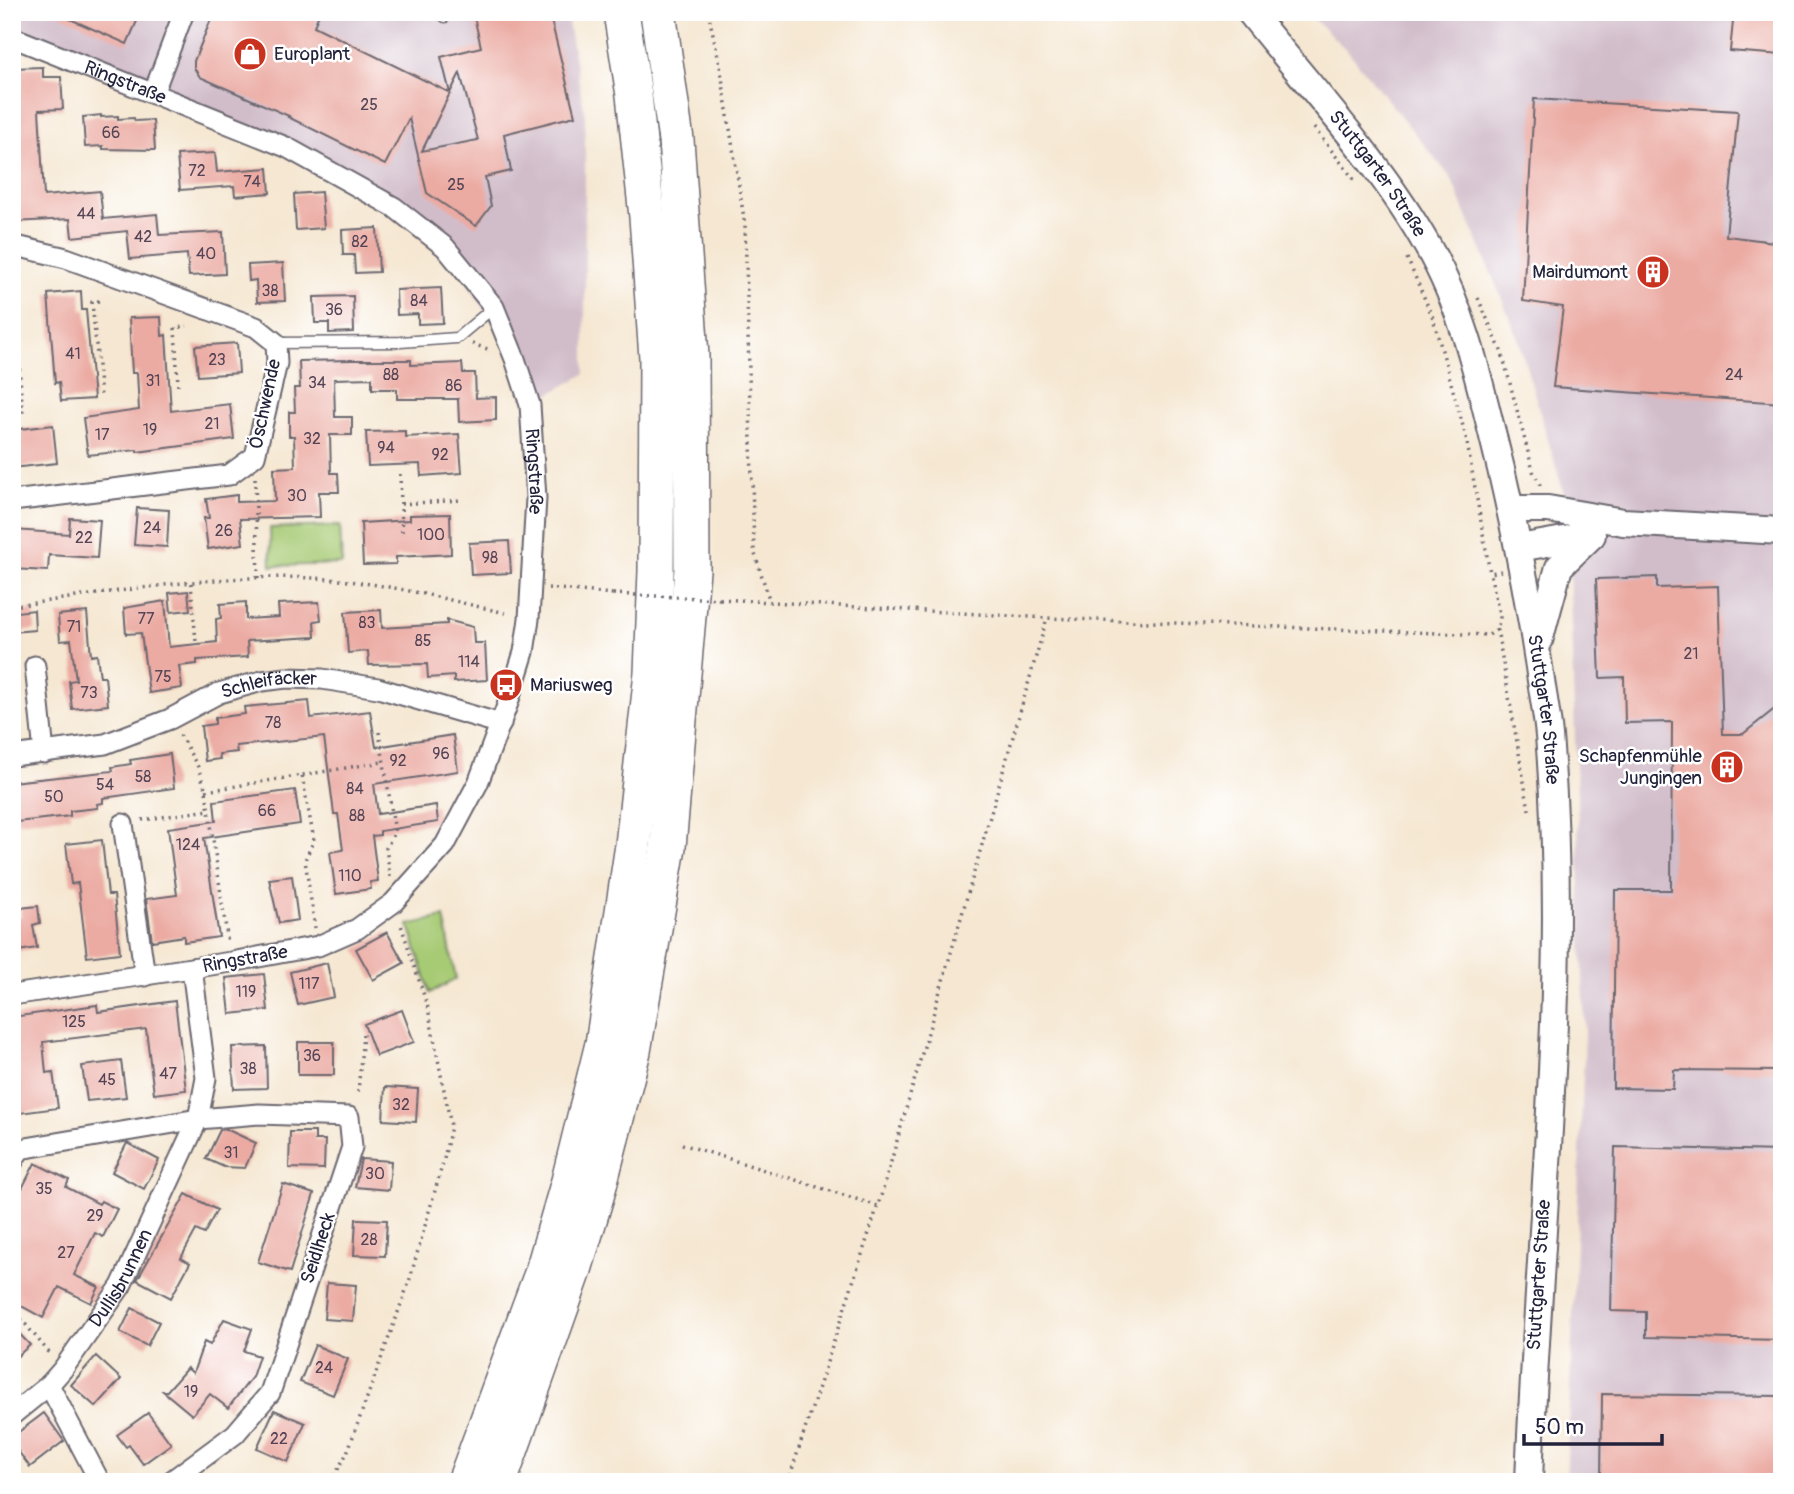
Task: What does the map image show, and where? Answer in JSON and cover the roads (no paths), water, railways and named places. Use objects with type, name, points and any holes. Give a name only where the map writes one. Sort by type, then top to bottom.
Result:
[{"type":"highway","points":[[465,1482],[543,1271],[569,1181],[603,1044],[634,845],[651,686],[656,571],[657,358],[648,217],[621,12]]},
{"type":"highway","points":[[499,1482],[573,1273],[597,1194],[633,1051],[668,847],[689,631],[692,570],[691,355],[676,140],[658,12]]},
{"type":"main road","name":"Stuttgarter Straße","points":[[1250,12],[1373,164],[1430,250],[1467,337],[1521,558],[1549,735],[1557,934],[1553,1072],[1534,1354],[1529,1482]]},
{"type":"main road","points":[[1510,509],[1548,509],[1623,522],[1782,531]]},
{"type":"main road","points":[[1521,558],[1591,536],[1623,522]]},
{"type":"main road","points":[[1536,649],[1559,567],[1591,536]]},
{"type":"street","points":[[153,94],[184,12]]},
{"type":"street","name":"Ringstraße","points":[[12,37],[286,147],[394,207],[446,247],[494,307],[515,359],[530,405],[536,498],[532,586],[524,652],[501,723],[478,783],[445,845],[393,903],[357,929],[318,946],[145,976],[12,995]]},
{"type":"street","name":"Öschwende","points":[[12,245],[66,258],[256,327],[276,344],[277,363],[255,456],[229,475],[12,501]]},
{"type":"street","points":[[35,666],[44,753]]},
{"type":"street","name":"Schleifäcker","points":[[12,756],[105,744],[170,719],[219,693],[262,681],[286,678],[322,679],[378,688],[501,723]]},
{"type":"street","points":[[123,824],[145,976]]},
{"type":"street","name":"Dullisbrunnen","points":[[12,1415],[49,1385],[63,1369],[121,1286],[198,1119],[206,1078],[192,968]]},
{"type":"street","name":"Seidlheck","points":[[170,1482],[236,1434],[270,1393],[352,1147],[349,1117],[259,1114],[198,1119]]},
{"type":"street","points":[[12,1163],[20,1149],[198,1119]]},
{"type":"street","points":[[49,1385],[100,1482]]},
{"type":"lane","points":[[276,344],[400,342],[457,338],[494,307]]},
{"type":"place","name":"Europlant","points":[[250,54]]},
{"type":"place","name":"Mairdumont","points":[[1653,272]]},
{"type":"place","name":"Mariusweg","points":[[506,685]]},
{"type":"place","name":"Schapfenmühle Jungingen","points":[[1727,767]]}]
